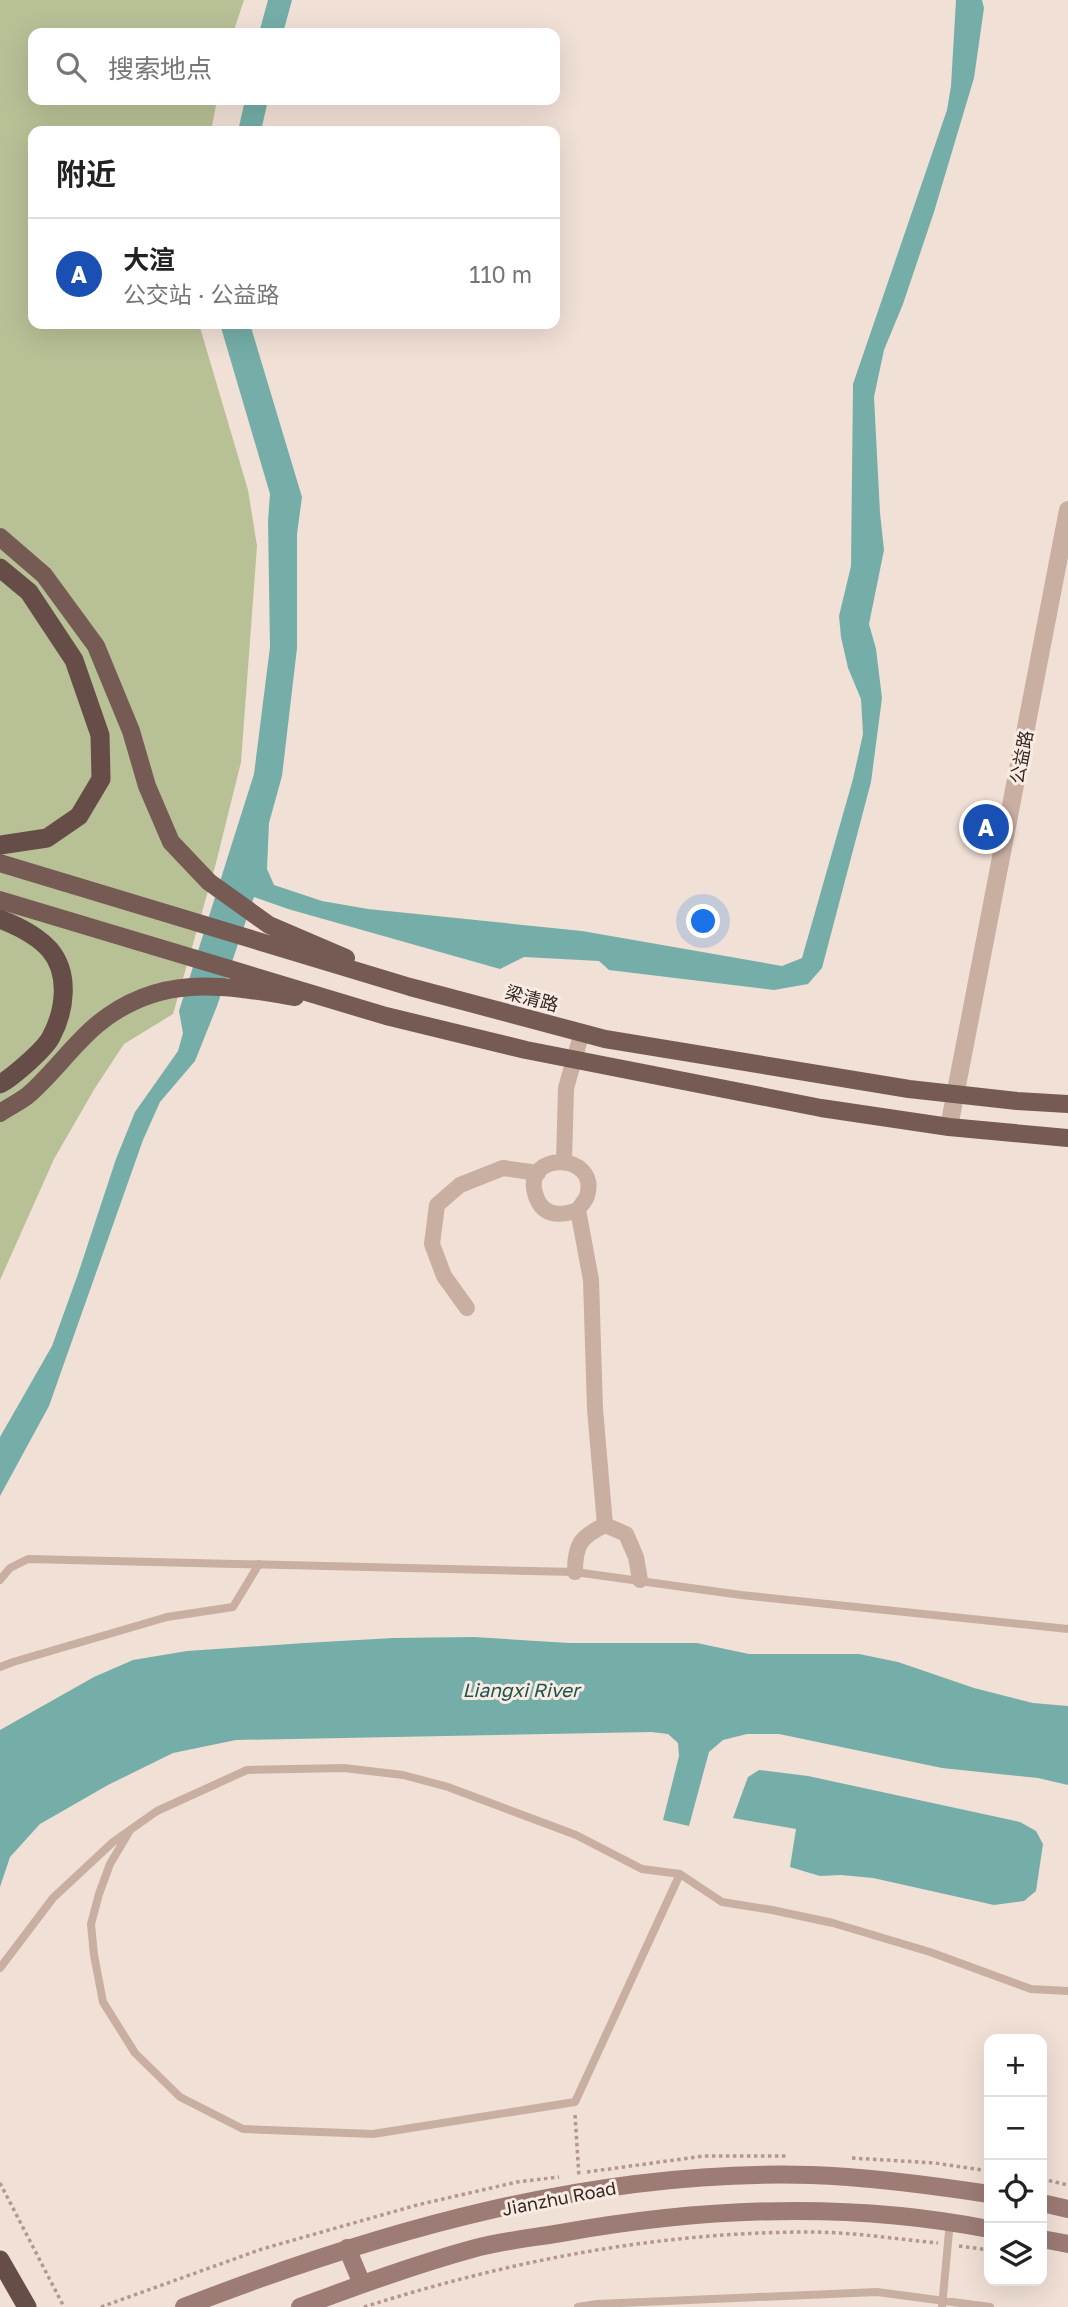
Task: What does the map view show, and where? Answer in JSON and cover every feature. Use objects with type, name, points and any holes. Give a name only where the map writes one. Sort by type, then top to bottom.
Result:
[{"type":"highway","points":[[0,568],[29,592],[74,660],[100,735],[101,779],[79,816],[47,838],[0,845]]},
{"type":"highway","points":[[0,919],[24,929],[51,951],[64,979],[61,1011],[50,1039],[11,1078],[0,1084]]},
{"type":"highway","points":[[0,2260],[27,2307]]},
{"type":"main road","points":[[0,537],[44,575],[96,646],[131,731],[147,786],[171,842],[209,882],[270,925],[410,987]]},
{"type":"main road","name":"梁清路","points":[[0,863],[410,987],[605,1039],[895,1087],[1068,1104]]},
{"type":"main road","points":[[0,900],[365,1010],[526,1050],[821,1108],[949,1128],[1068,1138]]},
{"type":"main road","points":[[0,1113],[26,1097],[99,1023],[136,999],[178,987],[232,986],[365,1010]]},
{"type":"main road","name":"Jianzhu Road","points":[[184,2307],[347,2248],[580,2191],[718,2177],[810,2175],[904,2182],[984,2193]]},
{"type":"main road","points":[[1047,2204],[1068,2209]]},
{"type":"main road","name":"Jianzhu Road","points":[[300,2307],[474,2248],[600,2226],[699,2213],[784,2211],[875,2214],[950,2221],[984,2228]]},
{"type":"main road","points":[[1047,2240],[1068,2244]]},
{"type":"main road","points":[[347,2248],[362,2284]]},
{"type":"street","name":"公益路","points":[[949,1128],[1068,510]]},
{"type":"street","points":[[564,1161],[566,1088],[582,1032]]},
{"type":"street","points":[[564,1161],[579,1167],[587,1181],[587,1196],[578,1210],[564,1215],[556,1214],[549,1212],[538,1202],[534,1188],[538,1173],[549,1164],[564,1161]]},
{"type":"street","points":[[467,1308],[444,1276],[432,1244],[437,1205],[460,1185],[503,1168],[538,1173]]},
{"type":"street","points":[[578,1210],[591,1280],[594,1409],[605,1525]]},
{"type":"street","points":[[575,1572],[575,1551],[587,1534],[605,1525],[626,1534],[636,1558],[640,1580]]},
{"type":"lane","points":[[0,1580],[10,1568],[29,1559],[575,1572],[741,1595],[1068,1629]]},
{"type":"lane","points":[[0,1668],[167,1617],[233,1607],[259,1564]]},
{"type":"lane","points":[[0,1968],[53,1898],[114,1842],[157,1811],[247,1770],[344,1768],[402,1775],[448,1787],[576,1835],[642,1869],[680,1874],[722,1902],[833,1923],[930,1952],[1031,1989],[1068,1991]]},
{"type":"lane","points":[[130,1830],[110,1864],[91,1924],[103,2002],[135,2053],[180,2097],[243,2129],[373,2134],[575,2102],[680,1874]]},
{"type":"lane","points":[[943,2304],[950,2221]]},
{"type":"lane","points":[[578,2307],[877,2292],[943,2304],[990,2307]]},
{"type":"path","points":[[575,2102],[580,2191]]},
{"type":"path","points":[[1047,2180],[1068,2185]]},
{"type":"path","points":[[0,2183],[64,2307]]},
{"type":"path","points":[[364,2307],[486,2271],[604,2248],[698,2236],[812,2232],[984,2249]]},
{"type":"green space","points":[[0,0],[244,0],[235,28],[28,28],[28,105],[216,105],[212,126],[28,126],[28,329],[200,329],[248,490],[257,546],[241,762],[216,863],[173,1014],[124,1044],[95,1088],[54,1159],[0,1280]]},
{"type":"water","points":[[268,0],[292,0],[284,28],[260,28]]},
{"type":"water","points":[[956,0],[982,0],[984,8],[974,78],[934,212],[903,304],[884,350],[874,397],[884,550],[869,624],[876,649],[882,698],[871,782],[822,968],[808,984],[774,990],[609,970],[599,961],[524,957],[500,969],[254,897],[195,1061],[160,1102],[143,1140],[49,1406],[0,1496],[0,1437],[52,1346],[116,1159],[135,1112],[178,1051],[183,1033],[179,1011],[254,774],[270,647],[270,494],[221,329],[252,329],[302,497],[297,534],[297,648],[282,776],[269,823],[267,869],[274,885],[322,901],[368,909],[582,931],[782,966],[802,958],[853,779],[863,734],[861,699],[848,668],[839,616],[851,566],[853,384],[947,110]]},
{"type":"water","points":[[244,105],[267,105],[262,126],[239,126]]},
{"type":"water","name":"Liangxi River","points":[[474,1637],[569,1643],[697,1643],[749,1654],[859,1654],[898,1662],[974,1688],[1033,1703],[1068,1706],[1068,1785],[1038,1778],[942,1768],[779,1734],[747,1734],[723,1740],[709,1752],[689,1826],[663,1820],[679,1756],[678,1743],[668,1734],[651,1732],[236,1740],[173,1753],[108,1785],[40,1824],[10,1857],[0,1887],[0,1730],[94,1677],[133,1660],[187,1651],[393,1638]]},
{"type":"water","points":[[759,1770],[808,1776],[1020,1822],[1036,1831],[1043,1844],[1036,1891],[1024,1901],[994,1905],[873,1878],[820,1876],[790,1867],[796,1829],[733,1818],[748,1777]]},
{"type":"place","name":"大渲","points":[[986,827]]}]
